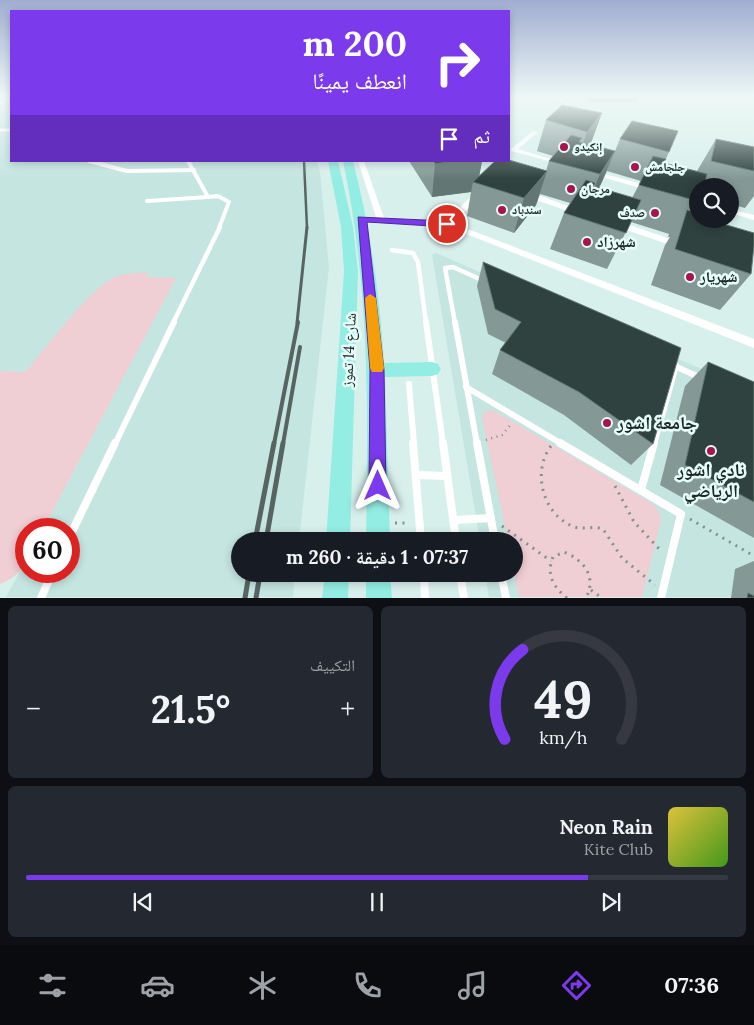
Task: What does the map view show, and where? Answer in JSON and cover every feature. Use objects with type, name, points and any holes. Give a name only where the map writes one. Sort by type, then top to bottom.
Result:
[{"type":"main road","name":"شارع 14 تموز","points":[[333,162],[343,202],[352,271],[338,532]]},
{"type":"main road","name":"شارع 14 تموز","points":[[348,162],[362,219],[377,370],[378,532]]},
{"type":"main road","points":[[377,370],[432,369]]},
{"type":"main road","points":[[335,598],[336,582]]},
{"type":"main road","points":[[378,582],[378,598]]},
{"type":"street","points":[[511,152],[534,132]]},
{"type":"street","points":[[511,152],[568,166]]},
{"type":"street","points":[[361,162],[380,220]]},
{"type":"street","points":[[587,171],[660,192]]},
{"type":"street","points":[[447,224],[484,189]]},
{"type":"street","points":[[518,191],[591,216]]},
{"type":"street","points":[[739,214],[754,218]]},
{"type":"street","points":[[362,219],[447,224],[754,344]]},
{"type":"street","points":[[609,222],[691,249]]},
{"type":"lane","points":[[93,162],[127,171],[194,170]]},
{"type":"lane","points":[[189,162],[208,197]]},
{"type":"lane","points":[[79,518],[223,221],[229,202],[218,196],[147,201]]},
{"type":"lane","points":[[392,250],[409,251],[417,258],[455,532]]},
{"type":"lane","points":[[489,283],[453,267],[445,268],[493,532]]},
{"type":"lane","points":[[667,362],[711,382]]},
{"type":"lane","points":[[641,490],[676,366]]},
{"type":"lane","points":[[409,384],[421,532]]},
{"type":"lane","points":[[466,387],[681,514],[662,594]]},
{"type":"lane","points":[[416,476],[446,476]]},
{"type":"lane","points":[[453,520],[491,518]]},
{"type":"lane","points":[[425,582],[426,598]]},
{"type":"lane","points":[[461,582],[464,598]]},
{"type":"lane","points":[[503,582],[506,598]]},
{"type":"lane","points":[[41,598],[48,583]]},
{"type":"path","points":[[476,441],[494,439],[502,435],[516,416]]},
{"type":"path","points":[[558,441],[545,452],[539,470],[552,508],[570,527],[579,530],[597,527],[604,530],[622,558],[662,594]]},
{"type":"path","points":[[610,472],[627,512],[647,540],[671,559]]},
{"type":"path","points":[[681,514],[754,556]]},
{"type":"path","points":[[491,518],[551,561]]},
{"type":"path","points":[[382,532],[420,522]]},
{"type":"path","points":[[567,598],[560,592],[551,578],[549,570],[551,561],[558,554],[564,552],[578,558],[588,571],[591,590],[586,598]]},
{"type":"path","points":[[591,590],[602,598]]},
{"type":"shaded area","points":[[0,124],[10,124],[10,162],[317,162],[320,172],[329,267],[300,532],[231,532],[231,582],[294,582],[293,597],[6,597],[15,580],[15,583],[80,583],[80,518],[49,518],[175,279],[145,277],[147,273],[112,278],[80,309],[25,372],[0,371]]},
{"type":"shaded area","name":"جامعة اشور","points":[[436,253],[754,392],[754,597],[489,597],[486,582],[523,582],[523,532],[478,532],[432,255]]},
{"type":"shaded area","points":[[148,272],[146,277],[176,278],[49,518],[15,518],[15,575],[0,584],[0,371],[25,372],[55,335],[92,295],[113,278]]},
{"type":"shaded area","points":[[486,410],[495,411],[653,504],[659,512],[661,520],[642,597],[519,597],[516,582],[523,582],[523,532],[506,532],[482,417]]},
{"type":"building","points":[[559,124],[593,124],[587,132]]},
{"type":"building","points":[[630,124],[645,124],[678,131],[669,152],[620,139]]},
{"type":"building","points":[[571,135],[582,138],[579,142],[615,151],[600,174],[549,161]]},
{"type":"building","points":[[716,139],[754,147],[754,171],[711,161]]},
{"type":"building","points":[[653,156],[666,159],[664,163],[707,174],[706,178],[689,178],[689,199],[639,185]]},
{"type":"building","points":[[510,160],[547,171],[524,198],[473,182],[494,162],[510,162]]},
{"type":"building","points":[[586,180],[595,183],[593,186],[641,200],[626,233],[564,213]]},
{"type":"building","points":[[687,210],[689,211],[689,228],[737,228],[754,233],[751,274],[675,249]]},
{"type":"building","points":[[483,262],[681,348],[653,444],[579,392],[500,350],[521,322],[495,309]]},
{"type":"building","points":[[708,362],[754,382],[754,502],[685,465]]},
{"type":"building","points":[[748,593],[754,596],[754,598],[747,598]]},
{"type":"railway","points":[[304,162],[307,227]]},
{"type":"railway","points":[[297,323],[307,227]]},
{"type":"railway","points":[[274,444],[298,322]]},
{"type":"railway","points":[[283,444],[300,347]]},
{"type":"railway","points":[[257,532],[274,443]]},
{"type":"railway","points":[[268,532],[283,443]]},
{"type":"railway","points":[[245,598],[248,582]]},
{"type":"railway","points":[[256,598],[259,582]]},
{"type":"slow traffic","points":[[370,298],[377,368]]},
{"type":"place","name":"إنكيدو","points":[[564,147]]},
{"type":"place","name":"جلجامش","points":[[635,167]]},
{"type":"place","name":"مرجان","points":[[571,189]]},
{"type":"place","name":"سندباد","points":[[502,210]]},
{"type":"place","name":"صدف","points":[[655,213]]},
{"type":"place","name":"شهرزاد","points":[[587,242]]},
{"type":"place","name":"شهريار","points":[[690,277]]},
{"type":"place","name":"جامعة اشور","points":[[607,423]]},
{"type":"place","name":"نادي اشور الرياضي","points":[[711,451]]},
{"type":"route","points":[[378,486],[377,370],[362,219],[447,224]]}]
